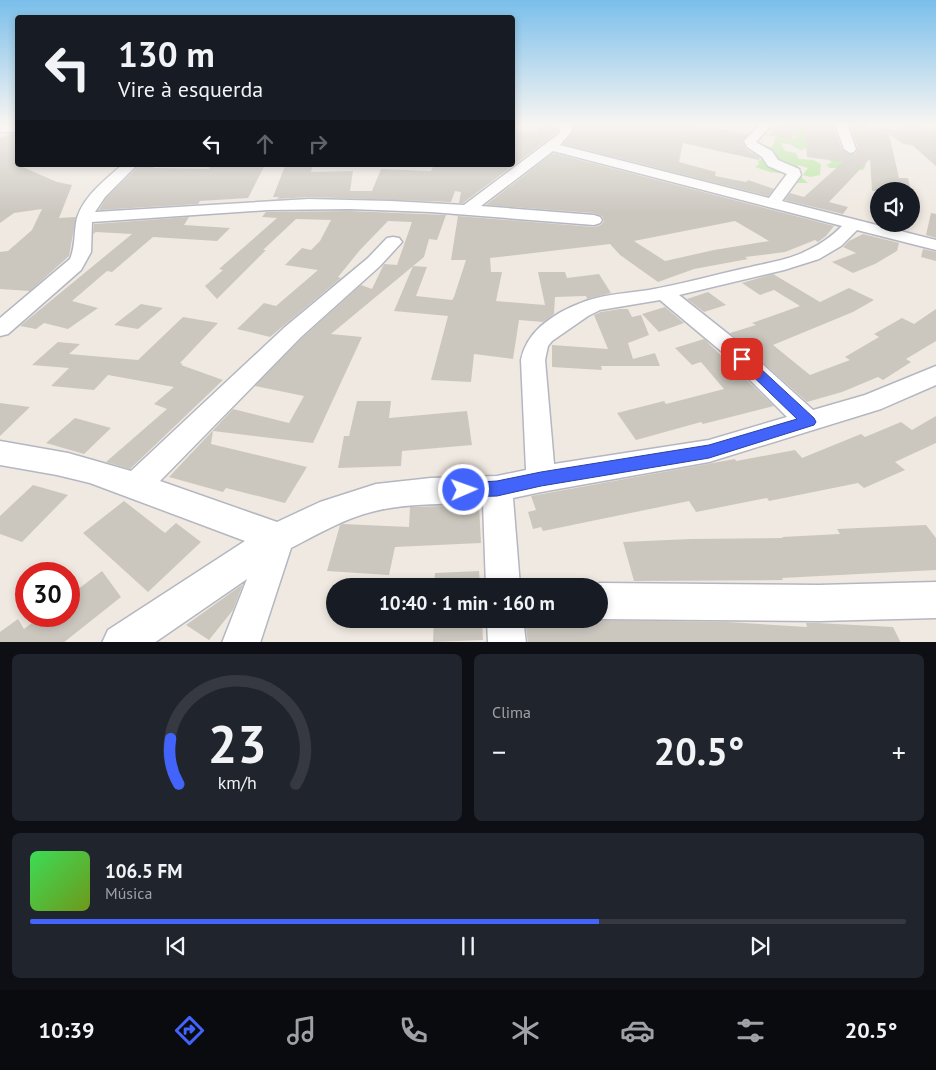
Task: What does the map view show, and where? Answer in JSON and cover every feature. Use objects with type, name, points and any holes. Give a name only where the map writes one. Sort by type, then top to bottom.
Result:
[{"type":"street","points":[[468,210],[542,154]]},
{"type":"street","points":[[579,154],[855,223],[936,246]]},
{"type":"street","points":[[768,154],[773,163],[794,172],[794,175],[773,203]]},
{"type":"street","points":[[0,329],[74,266],[82,256],[86,217],[90,206],[108,185],[128,167]]},
{"type":"street","points":[[86,217],[170,213],[268,205],[391,205],[594,220]]},
{"type":"street","points":[[541,479],[536,430],[533,360],[534,350],[540,341],[583,309],[604,303],[664,293],[738,277],[813,255],[835,242],[855,223]]},
{"type":"street","points":[[136,486],[293,332],[368,268],[393,242]]},
{"type":"street","points":[[664,293],[729,346],[809,422]]},
{"type":"street","points":[[121,642],[278,538],[331,512],[376,497],[431,491],[497,488],[709,451],[872,402],[936,375]]},
{"type":"street","points":[[0,453],[40,459],[89,470],[136,486],[222,520],[278,538]]},
{"type":"street","points":[[497,488],[503,578]]},
{"type":"street","points":[[241,642],[278,538]]},
{"type":"street","points":[[608,601],[819,603],[936,600]]},
{"type":"street","points":[[506,628],[507,642]]},
{"type":"green space","points":[[766,154],[796,154],[799,159],[813,160],[821,164],[820,175],[810,177],[803,175],[808,168],[798,165],[798,174],[808,183],[798,183],[788,180],[787,174],[770,172],[755,167],[759,164],[758,161],[763,158],[780,163],[781,160]]},
{"type":"green space","points":[[827,154],[852,154],[866,165],[863,170],[830,168],[826,165],[832,162],[828,160]]},
{"type":"building","points":[[0,154],[15,154],[15,167],[23,167],[57,182],[72,185],[59,218],[76,217],[69,256],[30,291],[0,289],[0,252],[8,251],[32,230],[42,209],[14,213],[0,223]]},
{"type":"building","points":[[515,154],[529,154],[515,164]]},
{"type":"building","points":[[552,154],[557,154],[834,226],[818,242],[815,240],[785,252],[745,257],[748,259],[694,269],[658,282],[620,255],[610,244],[490,258],[491,272],[502,272],[496,301],[545,305],[538,272],[565,272],[567,278],[599,274],[611,293],[587,299],[586,296],[555,297],[554,314],[543,322],[519,320],[513,359],[474,354],[471,382],[431,380],[448,316],[394,311],[413,266],[427,267],[416,296],[452,300],[466,260],[451,260],[458,216],[594,227],[601,225],[604,221],[602,216],[594,213],[486,205]],"holes":[[[735,221],[769,241],[714,250],[665,261],[634,241]]]},
{"type":"building","points":[[602,154],[681,154],[679,162],[716,172],[715,176],[746,182],[748,180],[774,189],[768,196]]},
{"type":"building","points":[[732,154],[754,154],[760,158],[759,160]]},
{"type":"building","points":[[807,154],[894,154],[899,178],[908,178],[909,182],[871,182],[870,159],[829,202],[848,207],[843,214],[785,200],[790,193],[804,197],[843,162],[807,157]]},
{"type":"building","points":[[922,154],[936,154],[936,166]]},
{"type":"building","points":[[138,167],[209,169],[210,167],[264,167],[248,198],[200,201],[198,204],[99,210],[106,198]]},
{"type":"building","points":[[285,167],[312,167],[311,172],[353,171],[350,191],[372,191],[381,169],[431,171],[433,167],[511,167],[463,203],[459,203],[461,192],[455,191],[451,202],[309,197],[277,199],[279,197],[273,197]]},
{"type":"building","points":[[350,211],[446,215],[437,240],[429,239],[424,257],[331,334],[362,337],[313,443],[213,431],[211,444],[307,467],[285,503],[226,488],[223,492],[169,477],[233,409],[289,423],[304,396],[255,386],[302,338],[361,285],[372,289],[384,264],[397,265],[412,222],[388,221],[360,250],[338,277],[341,278],[270,337],[237,329],[264,303],[276,306],[318,270],[285,265],[302,248],[311,250],[320,241],[331,220],[296,219],[263,250],[266,250],[217,299],[205,286],[223,270],[219,269],[277,218],[262,217],[266,212]]},
{"type":"building","points":[[931,213],[936,214],[936,238],[926,235]]},
{"type":"building","points":[[189,217],[184,225],[230,228],[217,241],[153,237],[112,272],[107,271],[72,301],[98,308],[68,329],[44,323],[36,329],[20,326],[132,234],[96,232],[93,234],[94,224]]},
{"type":"building","points":[[863,234],[899,243],[897,251],[875,264],[853,273],[832,262],[856,253],[843,247],[849,241]]},
{"type":"building","points":[[923,249],[936,252],[936,261],[921,257]]},
{"type":"building","points":[[773,274],[820,302],[849,288],[874,300],[853,312],[773,345],[810,375],[850,360],[845,357],[879,337],[874,334],[902,318],[914,324],[936,309],[936,341],[906,359],[911,362],[883,380],[878,377],[842,392],[807,402],[730,333],[756,325],[752,323],[800,306],[774,290],[760,295],[742,283]]},
{"type":"building","points":[[708,292],[726,305],[704,312],[687,299]]},
{"type":"building","points":[[141,304],[163,308],[138,329],[114,325]]},
{"type":"building","points":[[665,307],[684,323],[659,332],[642,314]]},
{"type":"building","points":[[628,309],[632,317],[641,315],[649,335],[628,343],[633,359],[655,353],[660,366],[601,366],[602,370],[552,367],[552,345],[608,349],[594,315]]},
{"type":"building","points":[[183,317],[218,323],[180,363],[183,364],[181,365],[223,380],[130,469],[106,462],[167,409],[154,404],[174,387],[108,375],[94,390],[51,386],[69,368],[32,365],[58,342],[80,344],[69,354],[138,360]]},
{"type":"building","points":[[704,339],[774,406],[703,424],[701,422],[636,440],[617,413],[664,401],[666,404],[724,389],[701,362],[692,365],[675,348]]},
{"type":"building","points":[[357,401],[391,401],[389,418],[467,411],[472,445],[402,451],[401,466],[338,468],[344,436],[349,436]]},
{"type":"building","points":[[0,403],[30,407],[0,436]]},
{"type":"building","points":[[936,416],[936,443],[895,462],[905,470],[864,488],[858,483],[769,501],[767,498],[696,512],[689,501],[543,531],[541,527],[533,529],[528,512],[536,510],[531,496],[795,450],[802,458],[861,434],[865,437],[901,422],[912,430]]},
{"type":"building","points":[[75,418],[111,428],[84,454],[46,443]]},
{"type":"building","points":[[33,485],[68,495],[22,542],[0,534],[0,516]]},
{"type":"building","points":[[124,501],[165,533],[176,523],[201,542],[148,592],[83,533]]},
{"type":"building","points":[[479,505],[481,543],[395,547],[389,575],[327,571],[340,525],[409,527],[410,507]]},
{"type":"building","points":[[926,525],[936,538],[936,570],[782,578],[783,580],[634,581],[623,542],[783,538],[840,534],[837,529]]},
{"type":"building","points":[[102,571],[121,597],[64,642],[0,642],[0,632],[15,621],[15,627],[23,627],[24,629],[27,627],[80,627],[80,588]]},
{"type":"building","points":[[479,571],[479,578],[435,578],[435,573]]},
{"type":"building","points":[[243,584],[233,610],[209,640],[186,625]]},
{"type":"building","points":[[608,620],[728,622],[807,627],[806,623],[817,623],[893,627],[900,642],[528,642],[526,628],[608,628]]},
{"type":"building","points":[[434,628],[482,628],[483,640],[433,642]]},
{"type":"route","points":[[464,490],[497,488],[709,451],[809,422],[742,359]]}]
